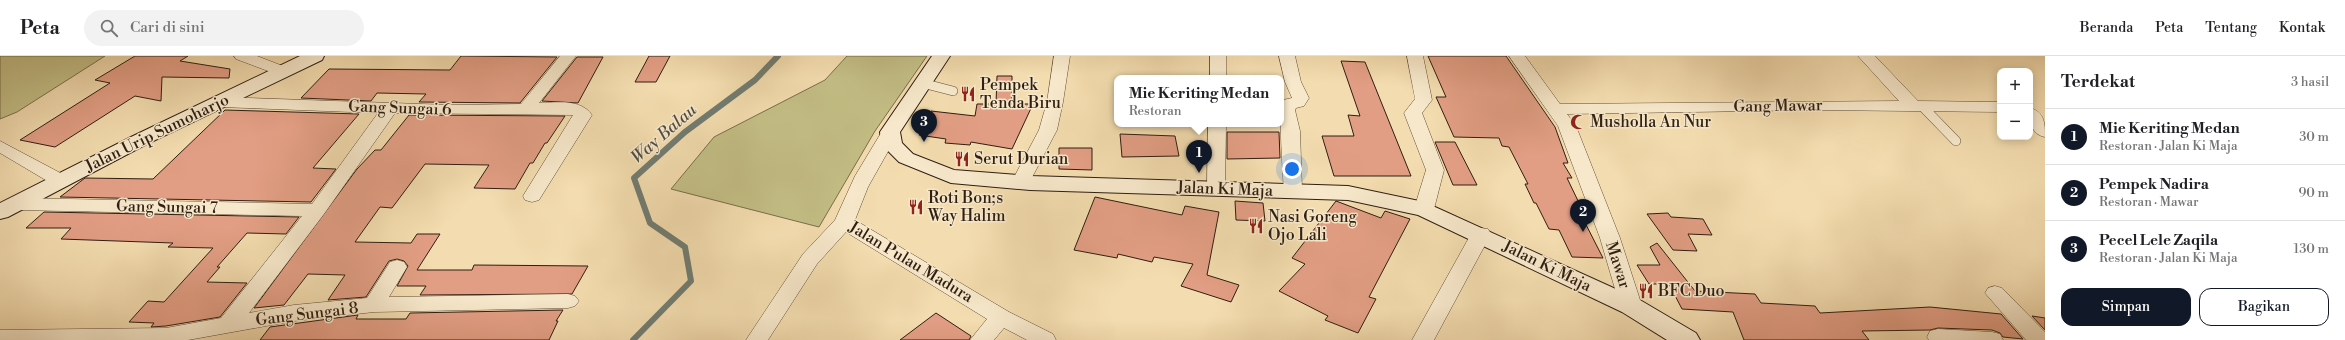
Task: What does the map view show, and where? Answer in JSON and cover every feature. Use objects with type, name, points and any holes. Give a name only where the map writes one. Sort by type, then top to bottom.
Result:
[{"type":"main road","name":"Jalan Urip Sumoharjo","points":[[9,208],[282,71],[315,56]]},
{"type":"main road","points":[[890,132],[941,56]]},
{"type":"main road","name":"Jalan Ki Maja","points":[[890,132],[892,144],[906,158],[951,176],[1020,182],[1348,193],[1424,209],[1481,234],[1631,306],[1687,340]]},
{"type":"street","points":[[242,56],[282,71]]},
{"type":"street","points":[[526,108],[568,56]]},
{"type":"street","points":[[1020,182],[1048,130],[1055,102],[1062,56]]},
{"type":"street","points":[[1218,56],[1218,75]]},
{"type":"street","points":[[1287,56],[1287,82],[1301,98],[1298,102],[1288,104],[1286,110],[1291,131],[1293,190]]},
{"type":"street","points":[[1415,56],[1424,100],[1414,113],[1435,170],[1424,209]]},
{"type":"street","name":"Mawar","points":[[1517,56],[1567,126],[1620,267],[1631,306]]},
{"type":"street","points":[[1866,56],[1917,106]]},
{"type":"street","name":"Gang Sungai 6","points":[[220,102],[389,109],[570,108],[579,111],[583,115],[532,196]]},
{"type":"street","name":"Gang Mawar","points":[[1556,109],[1818,105],[1997,107]]},
{"type":"street","points":[[2033,108],[2045,109]]},
{"type":"street","points":[[228,325],[317,210],[389,109]]},
{"type":"street","points":[[2033,117],[2045,132]]},
{"type":"street","points":[[1216,188],[1217,127]]},
{"type":"street","name":"Jalan Pulau Madura","points":[[890,132],[853,195],[844,222],[1032,337]]},
{"type":"street","points":[[0,146],[61,181]]},
{"type":"street","name":"Gang Sungai 7","points":[[9,208],[317,210]]},
{"type":"street","points":[[757,340],[810,259],[844,222]]},
{"type":"street","points":[[1423,340],[1481,234]]},
{"type":"street","points":[[374,305],[397,267]]},
{"type":"street","points":[[1995,293],[2039,340]]},
{"type":"street","name":"Gang Sungai 8","points":[[0,338],[166,336],[294,313],[374,305],[568,301]]},
{"type":"street","points":[[980,340],[1001,317]]},
{"type":"street","points":[[1938,337],[1992,340]]},
{"type":"lane","points":[[922,83],[953,91]]},
{"type":"lane","points":[[1917,106],[1956,141]]},
{"type":"shaded area","points":[[0,56],[105,56],[17,112],[0,119]]},
{"type":"shaded area","points":[[847,56],[927,56],[875,131],[819,227],[671,189],[714,137],[825,80]]},
{"type":"building","points":[[135,56],[188,56],[180,61],[230,69],[229,78],[162,77],[161,101],[135,96],[55,147],[20,140],[110,83],[95,80]]},
{"type":"building","points":[[461,56],[557,57],[520,103],[419,102],[426,94],[377,93],[371,101],[301,98],[329,69],[450,70]]},
{"type":"building","points":[[649,56],[670,56],[656,82],[635,82]]},
{"type":"building","points":[[1428,56],[1506,56],[1555,127],[1568,163],[1563,163],[1572,178],[1567,178],[1580,205],[1576,205],[1603,258],[1572,257],[1559,230],[1549,229],[1536,203],[1534,203],[1525,184],[1528,184],[1509,147],[1502,146],[1499,138],[1454,137],[1436,97],[1446,97]]},
{"type":"building","points":[[577,57],[603,57],[578,103],[542,101]]},
{"type":"building","points":[[1341,61],[1365,62],[1411,176],[1334,176],[1322,136],[1354,136],[1348,115],[1360,116]]},
{"type":"building","points":[[997,76],[1012,76],[1012,104],[1033,104],[1012,149],[971,142],[970,145],[945,143],[946,139],[919,135],[931,111],[975,116],[977,104],[996,104]]},
{"type":"building","points":[[225,110],[359,114],[313,168],[336,169],[311,202],[60,197],[85,178],[153,179]]},
{"type":"building","points":[[409,115],[565,116],[547,143],[545,143],[533,163],[530,163],[515,189],[474,188],[489,165],[425,164],[392,208],[380,207],[355,242],[411,243],[417,234],[440,234],[417,270],[472,270],[474,265],[588,266],[572,294],[420,295],[426,286],[397,286],[408,266],[404,261],[397,259],[389,261],[366,297],[328,300],[345,275],[308,274],[284,305],[254,308],[357,169],[375,150],[381,150]]},
{"type":"building","points":[[1227,132],[1279,132],[1280,158],[1227,159]]},
{"type":"building","points":[[1120,134],[1175,136],[1179,156],[1122,157]]},
{"type":"building","points":[[1435,142],[1455,142],[1477,185],[1453,185]]},
{"type":"building","points":[[1059,148],[1092,148],[1092,170],[1059,169]]},
{"type":"building","points":[[1095,197],[1182,215],[1185,206],[1219,212],[1207,275],[1239,285],[1231,302],[1181,286],[1193,264],[1154,257],[1152,262],[1118,254],[1117,258],[1074,250]]},
{"type":"building","points":[[1235,201],[1263,203],[1265,221],[1236,220]]},
{"type":"building","points":[[1336,201],[1381,218],[1385,211],[1410,219],[1369,297],[1376,299],[1358,333],[1325,320],[1328,316],[1279,291],[1305,264],[1292,258]]},
{"type":"building","points":[[44,212],[299,217],[286,234],[247,233],[217,267],[220,267],[207,282],[247,283],[220,317],[151,327],[154,323],[129,322],[148,301],[164,302],[213,248],[168,247],[173,243],[61,239],[71,228],[26,228]]},
{"type":"building","points":[[1668,213],[1671,217],[1703,219],[1712,235],[1688,234],[1697,251],[1673,250],[1647,214]]},
{"type":"building","points":[[1657,243],[1695,291],[1755,294],[1761,303],[1815,306],[1820,313],[1930,307],[2001,314],[2023,339],[2003,337],[2000,333],[1992,330],[1938,328],[1930,330],[1862,331],[1869,340],[1744,340],[1733,312],[1682,309],[1669,284],[1649,284],[1637,265],[1660,265],[1650,247]]},
{"type":"building","points":[[563,310],[556,321],[558,321],[549,340],[260,340],[270,327],[358,315],[356,319],[406,319],[410,313]]},
{"type":"building","points":[[936,313],[971,336],[969,340],[900,340]]},
{"type":"building","points":[[2032,316],[2045,318],[2045,330]]},
{"type":"waterway","name":"Way Balau","points":[[633,340],[691,281],[685,247],[650,223],[634,178],[685,132],[755,80],[778,56]]},
{"type":"place","name":"Pempek Tenda Biru","points":[[968,94]]},
{"type":"place","name":"Musholla An Nur","points":[[1578,122]]},
{"type":"place","name":"Pecel Lele Zaqila","points":[[924,142]]},
{"type":"place","name":"Serut Durian","points":[[962,159]]},
{"type":"place","name":"Mie Keriting Medan","points":[[1199,173]]},
{"type":"place","name":"Roti Bon;s Way Halim","points":[[916,207]]},
{"type":"place","name":"Nasi Goreng Ojo Lali","points":[[1256,226]]},
{"type":"place","name":"Pempek Nadira","points":[[1583,232]]},
{"type":"place","name":"BFC Duo","points":[[1646,291]]}]
